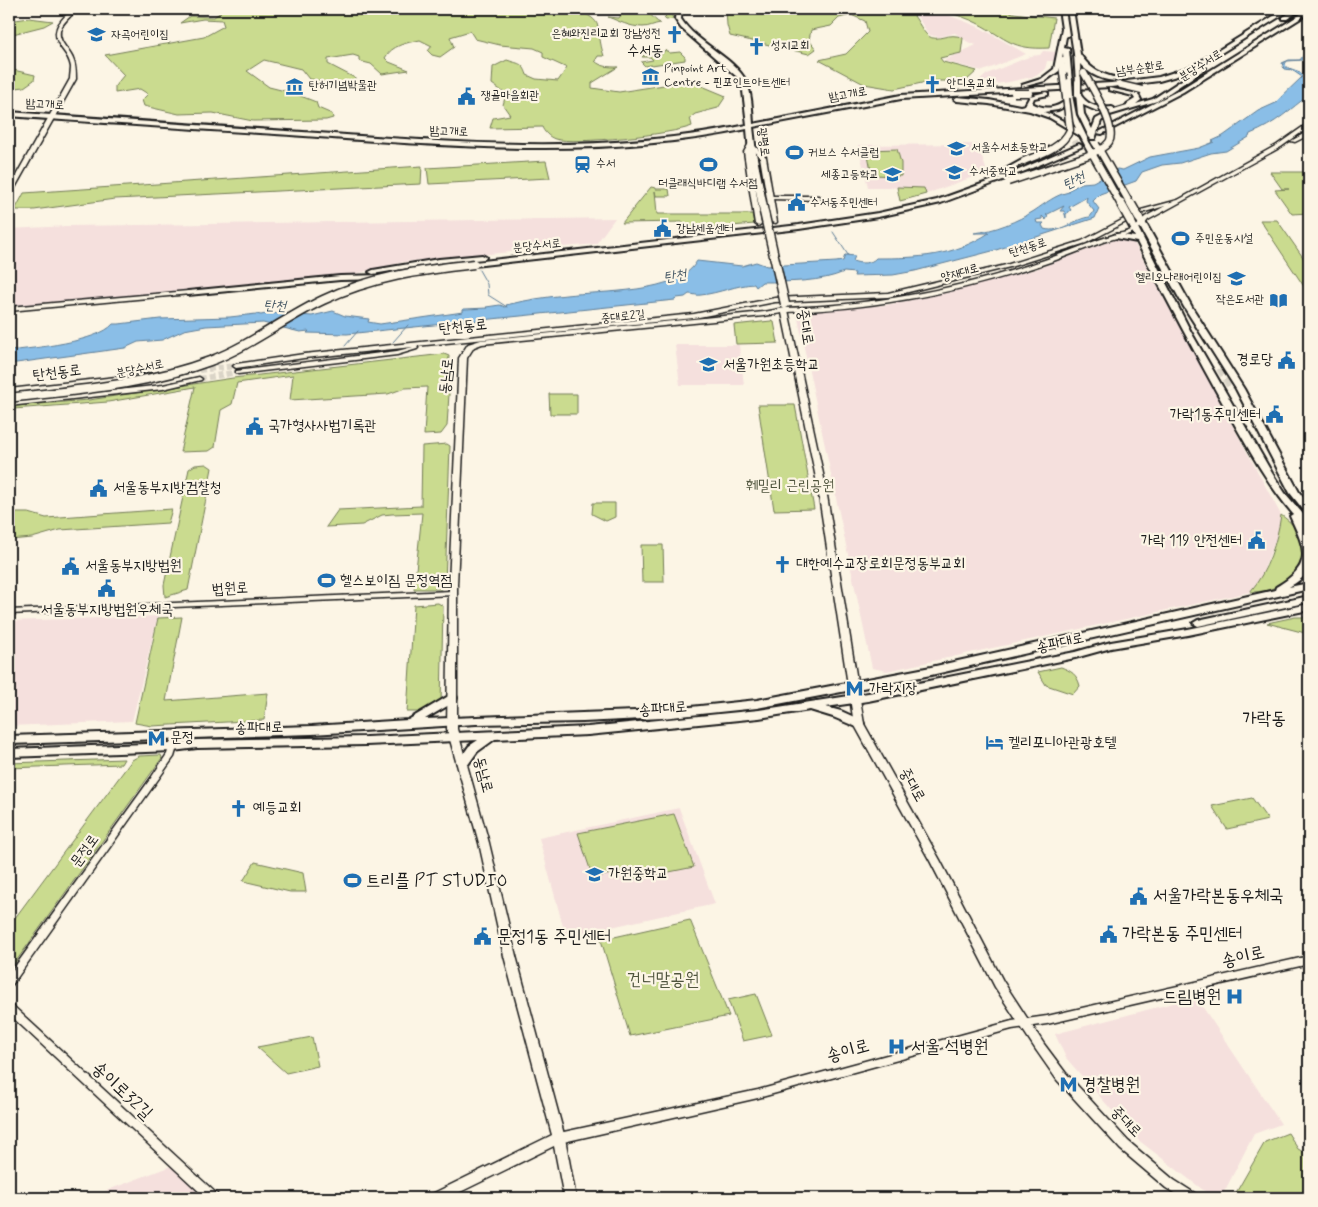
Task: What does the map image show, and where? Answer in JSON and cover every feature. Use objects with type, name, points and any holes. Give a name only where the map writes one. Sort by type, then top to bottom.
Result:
[{"type":"main road","points":[[9,193],[70,86],[75,71],[72,60],[57,38],[58,27],[77,9]]},
{"type":"main road","name":"광평로","points":[[679,9],[678,19],[685,28],[732,68],[743,82],[749,116],[760,214],[785,307]]},
{"type":"main road","points":[[1062,9],[1069,82],[1073,97],[1092,142],[1131,222],[1208,370],[1267,473],[1282,495],[1309,527]]},
{"type":"main road","points":[[1070,9],[1077,54],[1078,82],[1073,97],[1073,115],[1083,135]]},
{"type":"main road","name":"남부순환로","points":[[1032,91],[1108,87],[1154,80],[1178,74],[1195,66],[1289,9]]},
{"type":"main road","name":"남부순환로","points":[[1056,92],[1166,82],[1203,68],[1299,9]]},
{"type":"main road","points":[[1287,16],[1304,9]]},
{"type":"main road","name":"분당수서로","points":[[1309,11],[1181,91],[1103,134],[1174,100],[1309,16]]},
{"type":"main road","points":[[968,93],[1016,87],[1043,80],[1057,70],[1061,58],[1065,29]]},
{"type":"main road","points":[[939,202],[1008,182],[1092,153],[1106,146],[1112,134],[1077,54]]},
{"type":"main road","points":[[991,179],[1000,172],[1054,147],[1068,135],[1070,130],[1061,58]]},
{"type":"main road","points":[[1092,142],[1098,120],[1108,114],[1144,103],[1165,94],[1203,68]]},
{"type":"main road","points":[[1084,70],[1122,80],[1154,80]]},
{"type":"main road","points":[[1108,87],[1121,85],[1142,90],[1149,95],[1149,98],[1144,103]]},
{"type":"main road","points":[[1073,97],[1090,107],[1106,110],[1129,105],[1138,100],[1136,95],[1130,92],[1108,87]]},
{"type":"main road","points":[[1029,109],[1017,102],[1015,98],[1021,92],[1032,91]]},
{"type":"main road","name":"밤고개로","points":[[9,114],[427,143],[606,146],[665,141],[724,132],[885,100],[917,96],[1032,91],[1056,92]]},
{"type":"main road","name":"밤고개로","points":[[885,100],[1032,91]]},
{"type":"main road","points":[[1056,92],[1032,97],[1028,104],[1039,109],[1053,110],[1060,108],[1073,97]]},
{"type":"main road","points":[[906,99],[972,100],[1029,109],[1052,117],[1092,142],[1141,221],[1188,307],[1240,389],[1295,492],[1309,510]]},
{"type":"main road","points":[[749,116],[768,122]]},
{"type":"main road","points":[[724,132],[739,133],[751,140],[763,156],[774,222]]},
{"type":"main road","name":"분당수서로","points":[[9,392],[120,381],[178,367],[237,344],[302,306],[345,286],[383,274],[473,260],[849,218],[921,203],[991,179],[1076,145],[1009,176],[939,202],[842,222],[581,252],[473,260],[406,273],[352,287],[317,303],[238,349],[188,369],[115,386],[9,398]]},
{"type":"main road","points":[[758,224],[760,214],[768,217],[773,212]]},
{"type":"main road","points":[[1119,235],[1141,240]]},
{"type":"main road","points":[[9,309],[340,278],[385,277],[535,260],[581,252]]},
{"type":"main road","points":[[188,293],[350,276],[473,260]]},
{"type":"main road","points":[[1175,306],[1188,321],[1217,368],[1188,307]]},
{"type":"main road","name":"중대로2길","points":[[466,352],[471,346],[481,342],[764,312],[785,307]]},
{"type":"main road","name":"중대로","points":[[785,307],[821,483],[859,724],[935,860],[999,984],[1061,1076],[1124,1145],[1170,1184],[1192,1198]]},
{"type":"main road","name":"동남로","points":[[466,352],[463,358],[461,389],[452,593],[451,721],[484,843],[508,948],[559,1138],[570,1198]]},
{"type":"main road","points":[[1282,495],[1280,484],[1229,389],[1286,484],[1295,492]]},
{"type":"main road","points":[[1264,596],[1299,578],[1309,561],[1306,541],[1291,506]]},
{"type":"main road","points":[[1170,617],[1309,586]]},
{"type":"main road","points":[[1170,617],[1191,618],[1309,592]]},
{"type":"main road","points":[[1153,637],[1188,626],[1309,598]]},
{"type":"main road","name":"송파대로","points":[[9,753],[173,747],[197,744],[347,742],[588,731],[759,714],[856,699],[1075,656],[1111,645],[1309,609]]},
{"type":"main road","name":"송파대로","points":[[9,740],[312,730],[451,721],[662,714],[756,704],[854,686],[931,671],[1170,617]]},
{"type":"main road","points":[[408,724],[452,698]]},
{"type":"main road","points":[[810,706],[837,714],[859,724]]},
{"type":"main road","points":[[463,763],[474,749],[494,735]]},
{"type":"main road","name":"송이로","points":[[436,1198],[559,1138]]},
{"type":"street","name":"탄천동로","points":[[1141,221],[1280,146],[1309,126]]},
{"type":"street","points":[[1280,146],[1309,133]]},
{"type":"street","points":[[770,198],[820,198]]},
{"type":"street","name":"탄천동로","points":[[237,369],[397,353],[433,342],[694,316],[775,300],[878,296],[923,288],[1000,268],[1084,242],[1135,215],[1178,201]]},
{"type":"street","name":"양재대로","points":[[785,307],[885,302],[937,292],[1043,263],[1136,230],[1141,221]]},
{"type":"street","points":[[1084,242],[1106,234],[1119,235]]},
{"type":"street","name":"탄천동로","points":[[9,392],[199,370]]},
{"type":"street","points":[[9,404],[163,387],[200,379]]},
{"type":"street","name":"법원로","points":[[9,612],[452,593]]},
{"type":"street","name":"문정로","points":[[9,982],[154,780],[171,755],[178,734]]},
{"type":"street","name":"송이로","points":[[559,1138],[758,1094],[978,1034],[1309,960]]},
{"type":"street","name":"송이로32길","points":[[9,1008],[213,1198]]},
{"type":"shaded area","points":[[924,9],[943,13],[979,27],[1026,54],[983,71],[943,61],[976,45],[1003,55],[968,42],[955,33],[939,37],[929,35],[915,13]]},
{"type":"shaded area","points":[[1043,51],[1057,52],[1056,61],[1047,61],[1045,69],[1036,76],[1004,83],[980,85],[977,83],[987,74],[1031,56],[1040,55]]},
{"type":"shaded area","points":[[978,144],[987,172],[926,194],[924,188],[868,187],[858,145]]},
{"type":"shaded area","points":[[615,218],[596,244],[404,262],[347,276],[9,306],[9,229],[68,226]]},
{"type":"shaded area","points":[[1119,238],[1132,239],[1281,515],[1278,534],[1260,579],[1250,592],[887,671],[872,668],[797,314],[886,305],[946,293],[1036,269]]},
{"type":"shaded area","name":"서울가원초등학교","points":[[675,345],[739,345],[744,385],[680,385]]},
{"type":"shaded area","points":[[158,616],[132,721],[9,726],[9,621]]},
{"type":"shaded area","points":[[679,808],[715,904],[566,937],[539,838]]},
{"type":"shaded area","points":[[1196,997],[1281,1124],[1254,1134],[1221,1198],[1216,1198],[1207,1193],[1137,1139],[1066,1058],[1055,1034]]},
{"type":"shaded area","points":[[171,1166],[204,1198],[93,1198],[108,1190]]},
{"type":"green space","points":[[212,9],[573,9],[584,13],[596,21],[604,56],[598,56],[595,61],[603,66],[618,67],[592,83],[592,88],[619,92],[690,81],[726,96],[718,108],[695,114],[690,118],[692,126],[646,135],[582,141],[555,139],[545,132],[542,127],[490,128],[493,118],[510,115],[503,105],[506,94],[492,84],[493,67],[507,60],[520,64],[527,75],[536,79],[558,81],[567,68],[543,57],[543,52],[534,48],[500,45],[475,39],[470,31],[450,37],[454,47],[440,57],[432,55],[428,51],[432,46],[420,40],[395,47],[385,58],[389,62],[409,70],[382,74],[371,64],[359,61],[359,57],[353,55],[328,59],[328,64],[355,78],[353,84],[346,86],[309,79],[301,69],[264,60],[247,71],[269,87],[293,93],[316,102],[318,108],[332,114],[333,118],[326,120],[253,121],[213,113],[179,114],[144,106],[142,100],[148,94],[140,89],[115,93],[115,86],[124,75],[105,55],[204,37],[224,26],[222,20],[203,19],[180,23],[190,16],[214,17],[221,12]]},
{"type":"green space","points":[[623,9],[650,9],[643,10],[660,23],[647,27],[638,27],[624,24],[608,17],[619,18],[621,15],[616,12],[633,10]]},
{"type":"green space","points":[[650,9],[672,9],[673,19],[666,20],[664,18],[666,16]]},
{"type":"green space","points":[[726,9],[920,9],[914,16],[928,36],[932,38],[958,36],[963,38],[961,53],[940,58],[943,62],[977,71],[966,81],[931,81],[894,89],[864,84],[819,60],[846,54],[868,32],[865,21],[851,15],[839,18],[831,26],[811,30],[809,40],[816,49],[809,54],[730,36]]},
{"type":"green space","points":[[920,9],[998,9],[1054,18],[1049,48],[1018,45],[963,17],[942,11]]},
{"type":"green space","points":[[29,18],[53,21],[44,26],[9,35],[9,21]]},
{"type":"green space","points":[[665,50],[670,53],[680,52],[685,57],[685,60],[645,66],[641,62],[653,60],[650,57],[642,57],[644,55],[661,55]]},
{"type":"green space","points":[[9,69],[35,75],[34,80],[24,87],[9,89]]},
{"type":"green space","points":[[897,149],[901,163],[901,176],[872,175],[867,150]]},
{"type":"green space","points":[[546,161],[550,178],[429,184],[427,168]]},
{"type":"green space","points":[[422,166],[421,184],[115,199],[34,210],[15,210],[24,193]]},
{"type":"green space","points":[[1270,172],[1309,172],[1309,213],[1292,214],[1275,190],[1289,189],[1282,189]]},
{"type":"green space","points":[[651,187],[669,189],[670,196],[656,196],[655,191],[657,214],[752,214],[754,224],[687,230],[682,222],[622,223]]},
{"type":"green space","points":[[897,187],[924,188],[926,194],[900,201]]},
{"type":"green space","points":[[1260,220],[1277,220],[1309,266],[1309,294]]},
{"type":"green space","points":[[774,322],[778,343],[736,344],[734,325]]},
{"type":"green space","points":[[444,354],[449,356],[448,372],[450,378],[447,426],[441,434],[424,435],[427,387],[405,388],[388,394],[290,400],[293,375],[237,383],[232,404],[221,410],[215,447],[209,451],[180,452],[195,387],[108,402],[13,409],[15,406],[89,400],[233,378]]},
{"type":"green space","points":[[549,394],[577,394],[577,414],[550,414]]},
{"type":"green space","name":"훼밀리 근린공원","points":[[758,405],[795,405],[814,509],[774,510]]},
{"type":"green space","points":[[447,444],[450,446],[445,584],[441,589],[414,589],[422,513],[382,515],[362,525],[326,527],[338,510],[421,506],[422,446]]},
{"type":"green space","points":[[206,464],[212,468],[188,590],[165,597],[164,585],[189,469],[195,465]]},
{"type":"green space","points":[[593,503],[615,503],[615,517],[606,521],[592,514]]},
{"type":"green space","points":[[172,509],[168,523],[60,530],[32,538],[10,540],[9,538],[9,513],[29,513],[46,518]]},
{"type":"green space","points":[[1281,515],[1298,531],[1303,543],[1305,566],[1280,585],[1259,592],[1250,592],[1267,566]]},
{"type":"green space","points":[[641,545],[663,545],[664,582],[642,582]]},
{"type":"green space","points":[[438,603],[443,606],[441,705],[434,712],[407,712],[414,605]]},
{"type":"green space","points":[[182,617],[166,701],[268,693],[264,720],[152,726],[135,723],[158,618]]},
{"type":"green space","points":[[1295,617],[1309,617],[1309,634],[1267,623]]},
{"type":"green space","points":[[1061,667],[1073,674],[1079,682],[1080,686],[1073,694],[1046,685],[1038,672]]},
{"type":"green space","points":[[161,755],[162,758],[9,971],[9,926],[132,760],[139,756]]},
{"type":"green space","points":[[124,759],[121,764],[9,768],[9,763]]},
{"type":"green space","points":[[1252,798],[1268,820],[1227,829],[1212,806]]},
{"type":"green space","points":[[674,814],[694,867],[634,879],[632,869],[593,878],[578,833]]},
{"type":"green space","points":[[255,862],[303,873],[306,892],[290,892],[243,881]]},
{"type":"green space","name":"건너말공원","points":[[690,920],[729,1016],[630,1036],[601,940]]},
{"type":"green space","points":[[756,994],[772,1035],[743,1041],[728,1000]]},
{"type":"green space","points":[[312,1037],[318,1066],[286,1073],[257,1047]]},
{"type":"green space","points":[[1288,1133],[1298,1149],[1309,1155],[1309,1198],[1233,1198],[1265,1142]]},
{"type":"water","name":"탄천","points":[[1309,48],[1309,52],[1303,60],[1287,61],[1285,64],[1286,67],[1300,72],[1304,77],[1309,77],[1309,95],[1275,121],[1250,134],[1249,137],[1226,151],[1211,153],[1180,163],[1162,165],[1142,172],[1136,181],[1100,194],[1093,201],[1099,209],[1095,218],[996,250],[915,271],[893,275],[854,276],[855,273],[844,272],[816,280],[762,282],[756,287],[754,284],[708,294],[689,294],[675,300],[347,334],[307,333],[309,331],[300,332],[263,323],[206,326],[184,330],[162,340],[138,342],[125,348],[9,364],[9,351],[80,340],[105,330],[113,324],[160,319],[230,317],[270,313],[312,316],[333,311],[345,316],[369,319],[368,322],[380,324],[463,312],[463,309],[487,308],[500,305],[505,307],[506,305],[521,302],[566,295],[638,289],[674,280],[688,272],[697,261],[742,266],[756,262],[767,266],[836,262],[843,261],[845,255],[855,256],[853,261],[865,263],[876,258],[935,255],[975,241],[989,233],[974,233],[998,228],[1013,222],[1082,183],[1093,182],[1117,169],[1123,170],[1150,157],[1199,148],[1214,142],[1212,141],[1223,136],[1258,111],[1278,102],[1302,77],[1292,70],[1284,69],[1282,63],[1289,60],[1300,60],[1305,53],[1303,52]],"holes":[[[1087,197],[1086,201],[1094,211],[1090,217],[1062,228],[1050,230],[1044,229],[1042,225],[1044,223],[1037,223],[1036,220],[1042,219],[1042,216],[1046,220],[1048,216],[1046,215],[1064,206],[1060,211],[1064,211],[1066,218],[1066,214],[1071,210],[1069,207]]]},
{"type":"waterway","points":[[833,232],[848,255]]},
{"type":"waterway","points":[[479,270],[487,284],[488,295],[507,307]]},
{"type":"waterway","points":[[393,342],[408,325]]},
{"type":"waterway","points":[[345,346],[358,331]]},
{"type":"tunnel","points":[[1073,144],[1100,133]]},
{"type":"tunnel","points":[[199,370],[236,366]]},
{"type":"tunnel","points":[[1220,368],[1232,389]]},
{"type":"tunnel","points":[[199,379],[238,372]]},
{"type":"place","name":"은혜와진리교회 강남성전","points":[[675,34]]},
{"type":"place","name":"자곡어린이집","points":[[97,35]]},
{"type":"place","name":"성지교회","points":[[757,46]]},
{"type":"place","name":"Pinpoint Art Centre - 핀포인트아트센터","points":[[650,76]]},
{"type":"place","name":"안디옥교회","points":[[933,84]]},
{"type":"place","name":"탄허기념박물관","points":[[295,86]]},
{"type":"place","name":"쟁골마을회관","points":[[467,96]]},
{"type":"place","name":"서울수서초등학교","points":[[957,148]]},
{"type":"place","name":"커브스 수서클럽","points":[[794,153]]},
{"type":"place","name":"수서","points":[[582,164]]},
{"type":"place","name":"더클래식바디랩 수서점","points":[[708,165]]},
{"type":"place","name":"수서중학교","points":[[955,172]]},
{"type":"place","name":"세종고등학교","points":[[893,175]]},
{"type":"place","name":"수서동주민센터","points":[[796,203]]},
{"type":"place","name":"강남세움센터","points":[[662,229]]},
{"type":"place","name":"주민운동시설","points":[[1181,239]]},
{"type":"place","name":"헬리오나래어린이집","points":[[1236,278]]},
{"type":"place","name":"작은도서관","points":[[1278,300]]},
{"type":"place","name":"경로당","points":[[1287,360]]},
{"type":"place","name":"서울가원초등학교","points":[[709,365]]},
{"type":"place","name":"가락1동주민센터","points":[[1275,415]]},
{"type":"place","name":"국가형사사법기록관","points":[[254,426]]},
{"type":"place","name":"서울동부지방검찰청","points":[[99,488]]},
{"type":"place","name":"가락 119 안전센터","points":[[1256,541]]},
{"type":"place","name":"대한예수교장로회문정동부교회","points":[[782,564]]},
{"type":"place","name":"서울동부지방법원","points":[[71,566]]},
{"type":"place","name":"헬스보이짐 문정역점","points":[[326,581]]},
{"type":"place","name":"서울동부지방법원우체국","points":[[107,589]]},
{"type":"place","name":"가락시장","points":[[855,689]]},
{"type":"place","name":"문정","points":[[156,738]]},
{"type":"place","name":"켈리포니아관광호텔","points":[[994,743]]},
{"type":"place","name":"예등교회","points":[[239,808]]},
{"type":"place","name":"가원중학교","points":[[594,874]]},
{"type":"place","name":"트리플 PT STUDIO","points":[[352,881]]},
{"type":"place","name":"서울가락본동우체국","points":[[1139,896]]},
{"type":"place","name":"가락본동 주민센터","points":[[1108,934]]},
{"type":"place","name":"문정1동 주민센터","points":[[483,937]]},
{"type":"place","name":"드림병원","points":[[1235,997]]},
{"type":"place","name":"서울 석병원","points":[[897,1047]]},
{"type":"place","name":"경찰병원","points":[[1068,1085]]},
{"type":"district","name":"수서동","points":[[645,51]]},
{"type":"district","name":"가락동","points":[[1264,719]]}]
